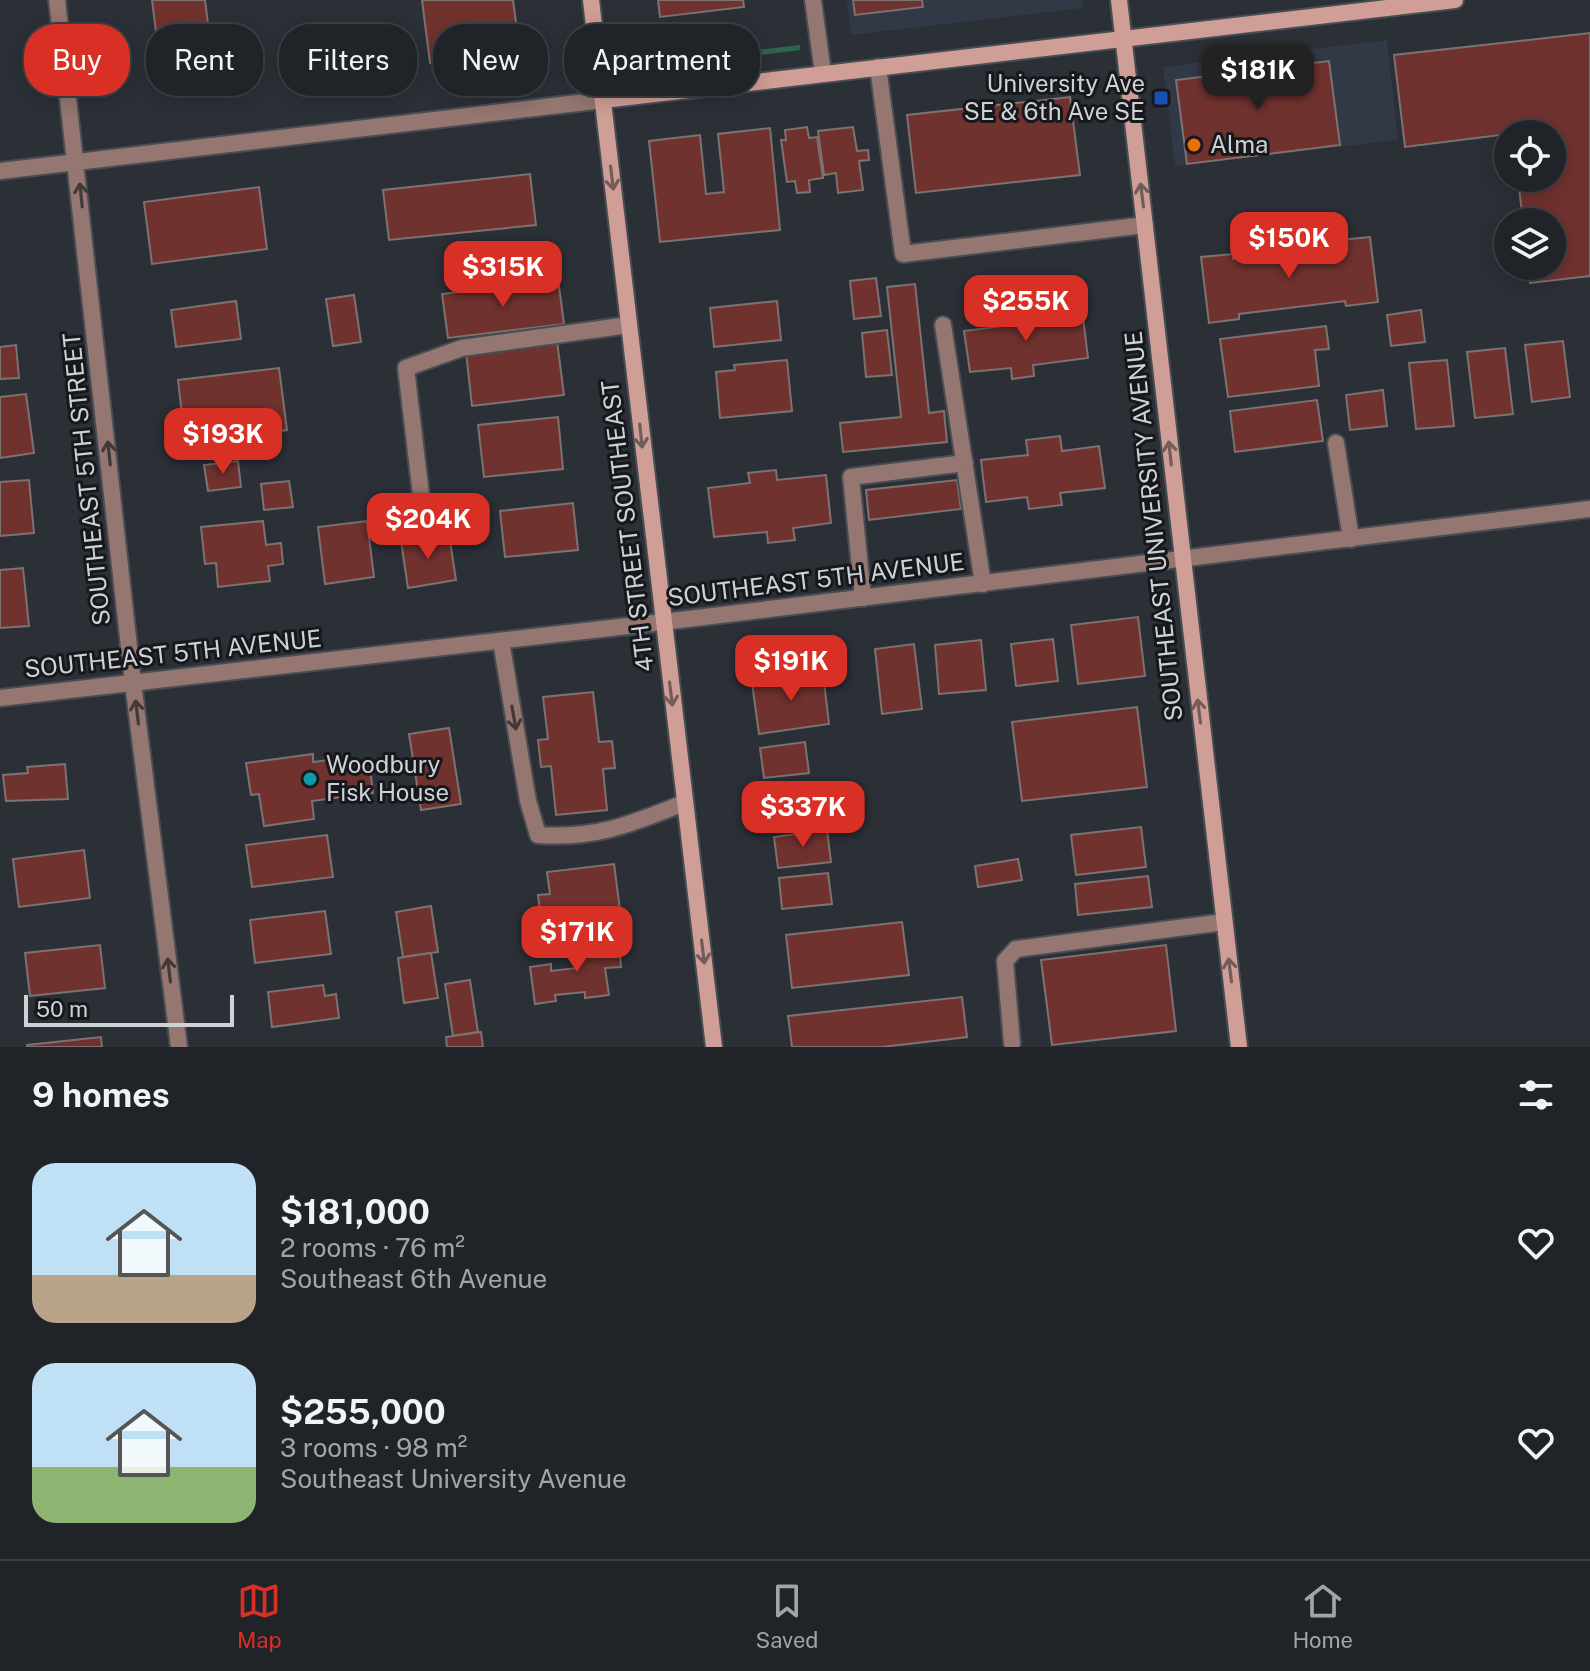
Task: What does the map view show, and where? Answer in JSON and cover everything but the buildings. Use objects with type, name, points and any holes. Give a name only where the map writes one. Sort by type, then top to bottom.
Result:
[{"type":"main road","name":"4TH STREET SOUTHEAST","points":[[591,0],[714,1047]]},
{"type":"main road","name":"SOUTHEAST UNIVERSITY AVENUE","points":[[1119,0],[1239,1047]]},
{"type":"main road","points":[[603,100],[1455,0]]},
{"type":"street","name":"SOUTHEAST 5TH STREET","points":[[57,0],[133,683],[179,1047]]},
{"type":"street","points":[[813,0],[823,73]]},
{"type":"street","points":[[878,67],[903,254],[1145,225]]},
{"type":"street","points":[[0,171],[603,100]]},
{"type":"street","points":[[421,495],[406,368],[462,348],[629,325]]},
{"type":"street","points":[[943,325],[983,584]]},
{"type":"street","points":[[1336,443],[1351,539]]},
{"type":"street","points":[[863,598],[851,477],[965,463]]},
{"type":"street","name":"SOUTHEAST 5TH AVENUE","points":[[0,698],[983,584],[1590,509]]},
{"type":"street","points":[[501,641],[528,801],[538,835],[576,837],[635,823],[684,803]]},
{"type":"street","points":[[1012,1043],[1005,961],[1016,949],[1224,922]]},
{"type":"shaded area","points":[[847,0],[1082,0],[1083,8],[851,35]]},
{"type":"shaded area","points":[[1387,40],[1398,140],[1175,166],[1163,67]]},
{"type":"green space","points":[[800,45],[800,50],[760,55],[760,50]]},
{"type":"place","name":"University Ave SE & 6th Ave SE","points":[[1161,98]]},
{"type":"place","name":"Alma","points":[[1194,145]]},
{"type":"place","name":"Woodbury Fisk House","points":[[310,779]]}]
